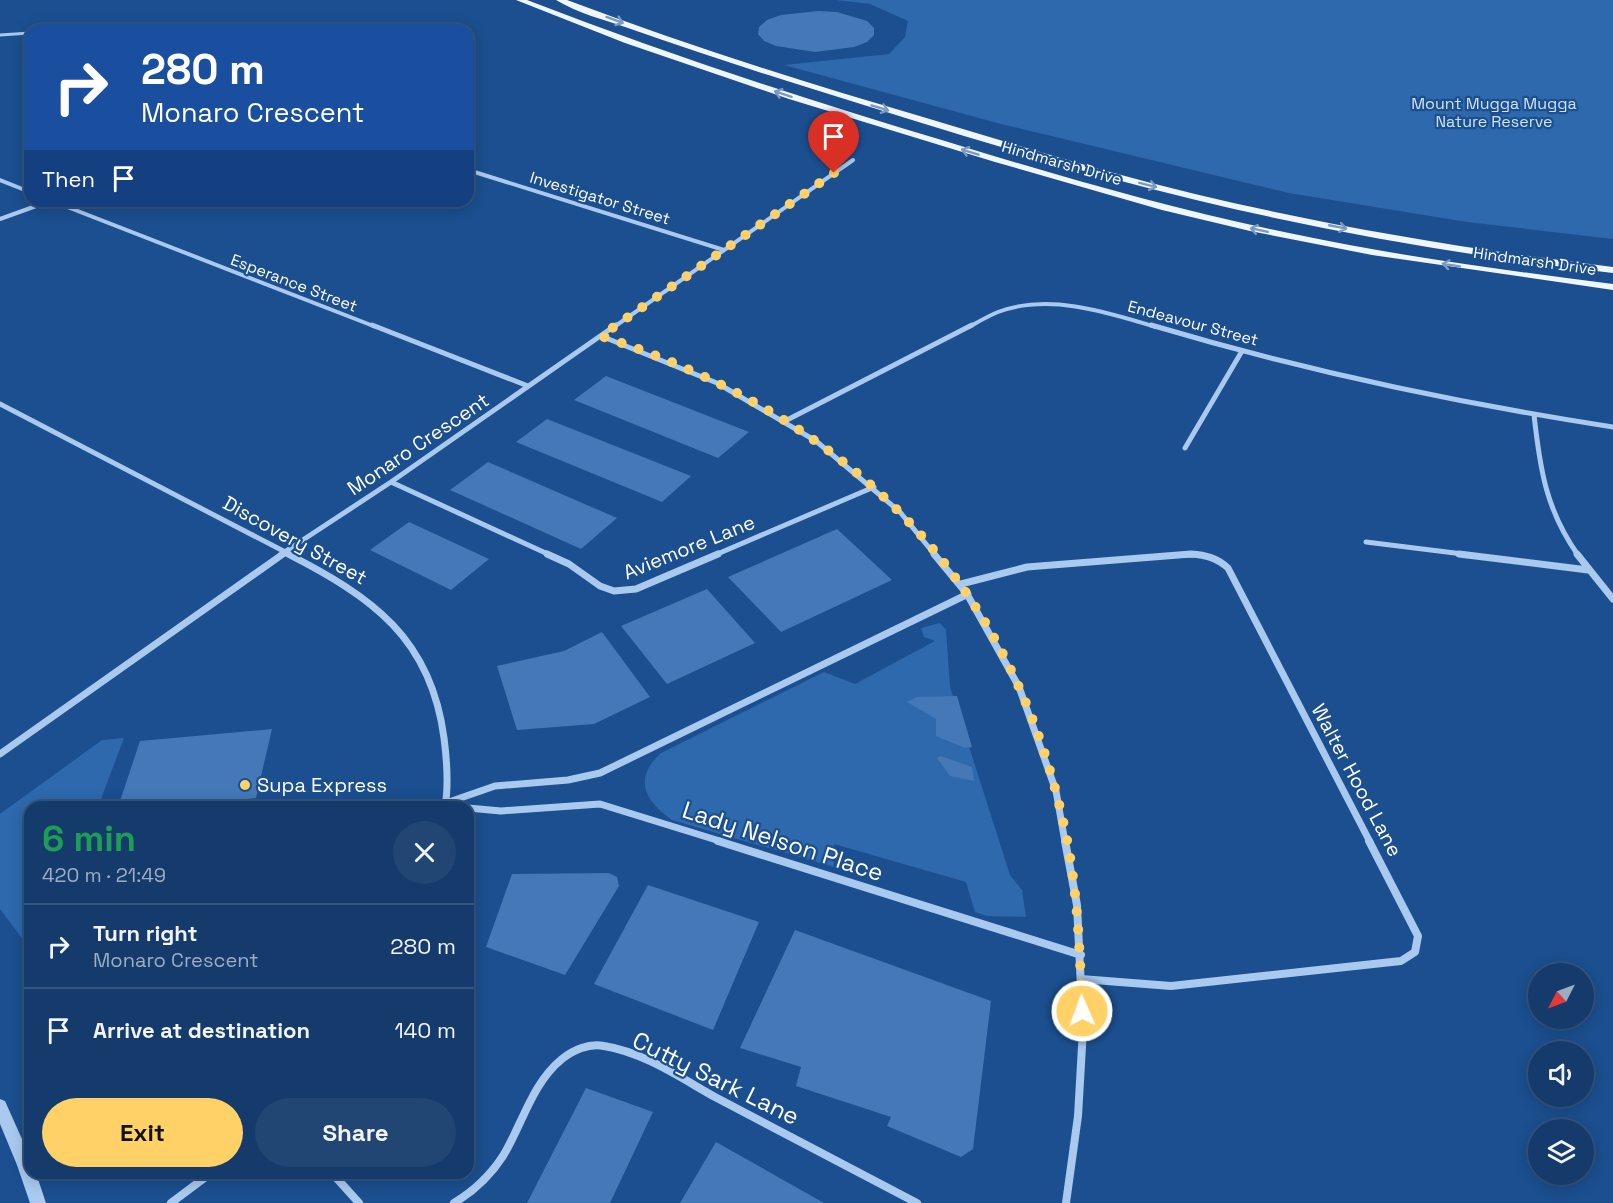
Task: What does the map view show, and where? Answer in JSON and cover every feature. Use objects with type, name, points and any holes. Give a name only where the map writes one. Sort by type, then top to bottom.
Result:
[{"type":"main road","name":"Hindmarsh Drive","points":[[520,0],[638,45],[775,91],[920,137],[1141,201],[1255,229],[1358,250],[1613,287]]},
{"type":"main road","name":"Hindmarsh Drive","points":[[560,0],[670,40],[824,90],[994,142],[1175,192],[1400,239],[1613,270]]},
{"type":"street","points":[[0,35],[24,33]]},
{"type":"street","name":"Monaro Crescent","points":[[0,754],[285,552],[391,482],[853,160]]},
{"type":"street","name":"Investigator Street","points":[[474,172],[724,250]]},
{"type":"street","points":[[0,180],[24,190]]},
{"type":"street","points":[[0,219],[34,207]]},
{"type":"street","name":"Esperance Street","points":[[66,207],[528,386]]},
{"type":"street","name":"Endeavour Street","points":[[787,420],[993,315],[1021,306],[1052,304],[1079,307],[1242,351],[1416,393],[1613,427]]},
{"type":"street","points":[[601,336],[688,368],[738,392],[787,420],[831,451],[874,487],[921,532],[968,594],[1009,665],[1043,748],[1068,844],[1076,898],[1081,955],[1083,1027],[1080,1084],[1066,1203]]},
{"type":"street","points":[[1185,448],[1242,351]]},
{"type":"street","name":"Discovery Street","points":[[0,404],[285,552],[360,594],[387,617],[413,648],[431,681],[443,721],[447,769],[445,801]]},
{"type":"street","points":[[1534,415],[1540,468],[1549,504],[1557,522],[1588,570],[1613,599]]},
{"type":"street","name":"Aviemore Lane","points":[[391,482],[569,564],[584,573],[596,586],[612,592],[636,589],[874,487]]},
{"type":"street","points":[[1366,542],[1588,570]]},
{"type":"street","name":"Walter Hood Lane","points":[[961,584],[1027,567],[1050,565],[1191,554],[1205,555],[1223,563],[1234,579],[1418,936],[1414,952],[1401,961],[1171,986],[1081,979]]},
{"type":"street","points":[[456,801],[495,786],[568,780],[600,773],[968,594]]},
{"type":"street","name":"Lady Nelson Place","points":[[474,808],[493,810],[584,803],[600,804],[1081,955]]},
{"type":"street","name":"Cutty Sark Lane","points":[[454,1203],[471,1193],[494,1169],[546,1076],[558,1062],[572,1051],[597,1045],[636,1057],[667,1071],[917,1203]]},
{"type":"street","points":[[0,1106],[24,1167]]},
{"type":"street","points":[[29,1179],[38,1203]]},
{"type":"street","points":[[171,1203],[203,1179]]},
{"type":"street","points":[[337,1179],[359,1203]]},
{"type":"green space","name":"Mount Mugga Mugga Nature Reserve","points":[[836,0],[1613,0],[1613,239],[1467,222],[1289,193],[1001,124],[784,65],[889,54],[905,37],[908,21],[870,4]]},
{"type":"green space","points":[[940,623],[946,630],[950,687],[1010,875],[1022,890],[1026,917],[987,916],[975,912],[966,882],[834,844],[834,867],[672,820],[649,797],[645,780],[647,772],[661,753],[824,672],[855,684],[935,641],[924,637],[921,628]]},
{"type":"green space","points":[[124,738],[100,801],[24,801],[24,941],[0,909],[0,814],[102,740]]},
{"type":"building","points":[[818,11],[837,12],[867,21],[874,28],[874,35],[867,42],[854,47],[815,52],[776,46],[764,41],[758,34],[759,27],[767,20],[781,15]]},
{"type":"building","points":[[606,376],[749,432],[718,458],[574,400]]},
{"type":"building","points":[[547,419],[691,476],[662,502],[516,442]]},
{"type":"building","points":[[488,462],[617,518],[581,549],[450,490]]},
{"type":"building","points":[[409,522],[489,559],[451,590],[370,550]]},
{"type":"building","points":[[837,529],[892,580],[781,632],[728,577]]},
{"type":"building","points":[[707,589],[755,643],[667,684],[621,626]]},
{"type":"building","points":[[602,632],[650,697],[594,724],[517,730],[497,666],[564,651]]},
{"type":"building","points":[[957,696],[972,747],[965,748],[936,736],[936,719],[907,702],[917,697]]},
{"type":"building","points":[[272,729],[256,798],[227,801],[120,801],[140,741]]},
{"type":"building","points":[[941,756],[972,767],[974,781],[950,776],[937,758]]},
{"type":"building","points":[[609,873],[617,877],[619,886],[565,975],[486,947],[512,874]]},
{"type":"building","points":[[648,885],[759,922],[713,1030],[594,984]]},
{"type":"building","points":[[795,930],[991,1001],[973,1149],[961,1157],[887,1126],[891,1117],[796,1086],[801,1067],[740,1048]]},
{"type":"building","points":[[586,1088],[653,1112],[610,1203],[527,1203]]},
{"type":"building","points":[[716,1142],[824,1203],[680,1203]]},
{"type":"place","name":"Supa Express","points":[[245,785]]},
{"type":"route","points":[[834,173],[601,336],[678,363],[738,392],[802,430],[831,451],[898,509],[921,532],[961,584],[1009,665],[1043,748],[1068,844],[1081,955],[1082,1011]]}]
